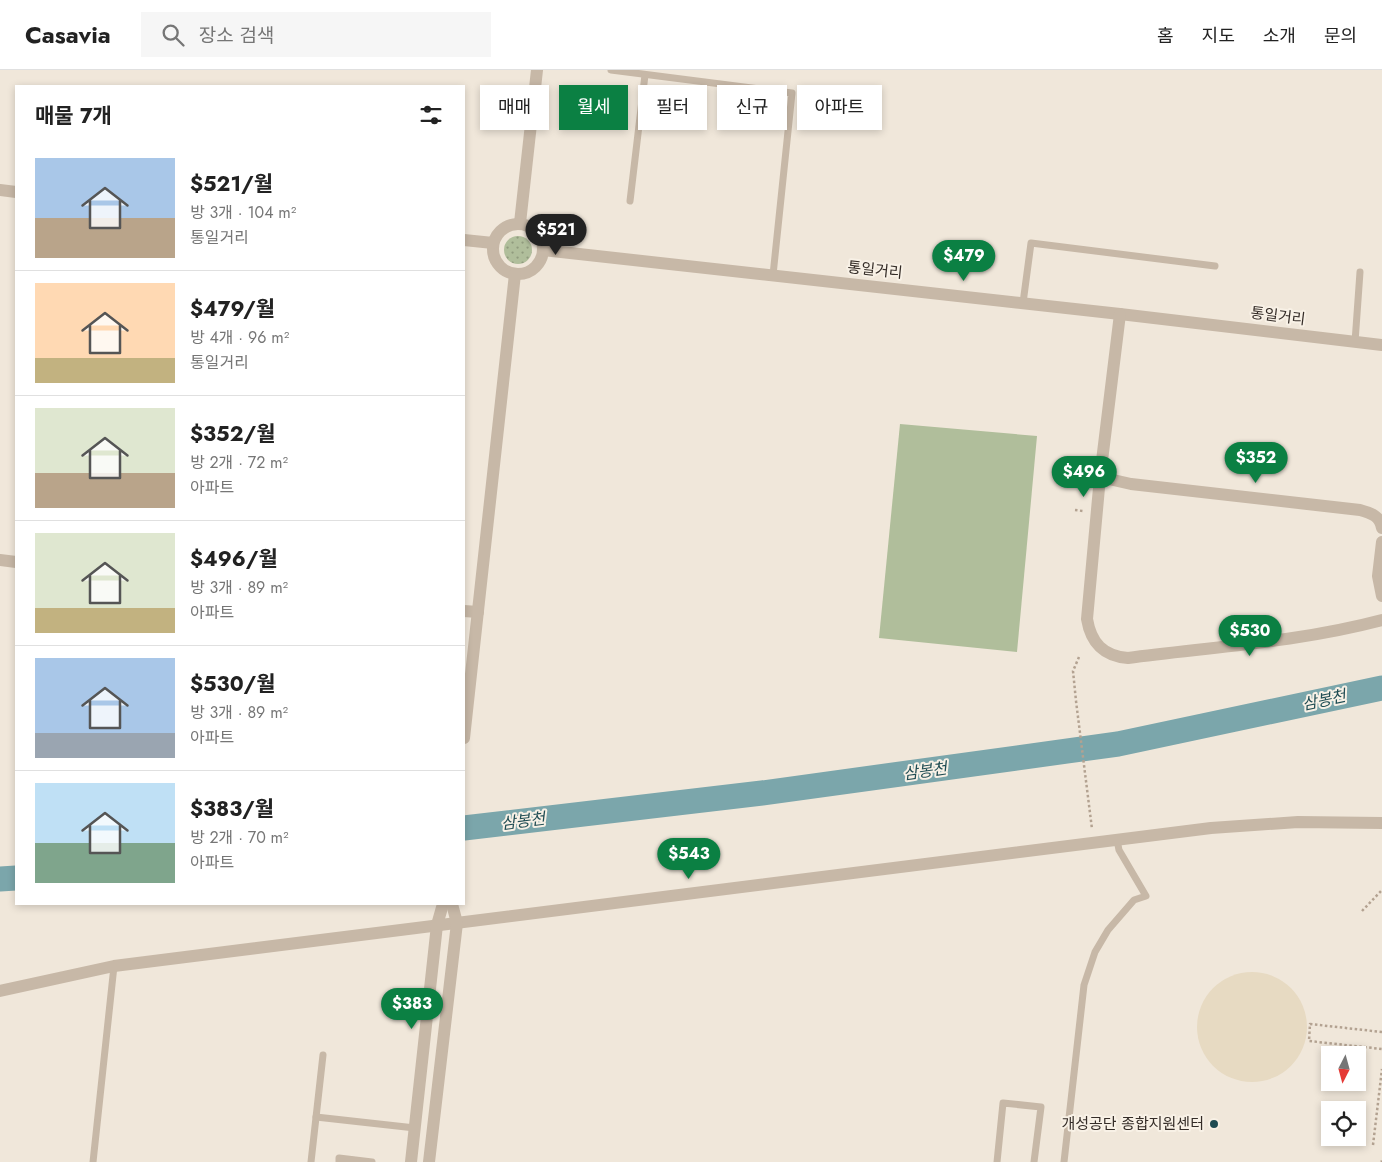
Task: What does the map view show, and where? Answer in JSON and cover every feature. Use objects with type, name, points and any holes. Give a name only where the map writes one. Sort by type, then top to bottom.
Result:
[{"type":"street","points":[[520,223],[537,70]]},
{"type":"street","points":[[0,190],[15,192]]},
{"type":"street","points":[[520,223],[531,227],[537,232],[542,242],[543,250],[541,258],[534,268],[527,272],[515,274],[503,269],[497,263],[492,252],[497,233],[512,224],[520,223]]},
{"type":"street","points":[[465,240],[493,243]]},
{"type":"street","name":"통일거리","points":[[543,250],[1382,345]]},
{"type":"street","points":[[465,729],[515,274]]},
{"type":"street","points":[[1120,314],[1100,477],[1087,619],[1089,632],[1092,637],[1106,652],[1115,657],[1128,658],[1273,640],[1358,627],[1382,620]]},
{"type":"street","points":[[1100,477],[1131,484],[1360,510],[1374,514],[1382,528]]},
{"type":"street","points":[[1382,542],[1378,576],[1382,596]]},
{"type":"street","points":[[0,560],[15,562]]},
{"type":"street","points":[[465,611],[478,612]]},
{"type":"street","points":[[0,991],[114,966],[1211,828],[1298,822],[1382,823]]},
{"type":"street","points":[[411,1162],[437,925],[443,905]]},
{"type":"street","points":[[429,1162],[457,923],[452,905]]},
{"type":"lane","points":[[611,70],[792,93],[773,275]]},
{"type":"lane","points":[[630,200],[645,75]]},
{"type":"lane","points":[[1023,303],[1031,243],[1215,266]]},
{"type":"lane","points":[[1355,342],[1360,272]]},
{"type":"lane","points":[[1064,1162],[1084,985],[1095,952],[1108,930],[1134,900],[1146,896],[1119,850],[1117,840]]},
{"type":"lane","points":[[93,1162],[114,966]]},
{"type":"lane","points":[[311,1162],[323,1055]]},
{"type":"lane","points":[[997,1162],[1004,1103],[1041,1107],[1034,1162]]},
{"type":"lane","points":[[316,1117],[415,1128]]},
{"type":"lane","points":[[338,1162],[339,1158],[372,1162]]},
{"type":"path","points":[[1079,657],[1073,670],[1093,836]]},
{"type":"path","points":[[1362,911],[1382,890]]},
{"type":"path","points":[[1382,1032],[1310,1024],[1309,1041],[1382,1049]]},
{"type":"path","points":[[1373,1145],[1382,1069]]},
{"type":"green space","points":[[518,236],[528,240],[532,250],[528,260],[518,264],[508,260],[504,250],[508,240]]},
{"type":"green space","points":[[900,424],[1037,436],[1017,652],[879,638]]},
{"type":"shaded area","points":[[1252,972],[1273,976],[1291,988],[1303,1006],[1307,1027],[1303,1048],[1291,1066],[1273,1078],[1252,1082],[1231,1078],[1213,1066],[1201,1048],[1197,1027],[1201,1006],[1213,988],[1231,976]]},
{"type":"waterway","name":"삼봉천","points":[[465,828],[762,793],[1118,744],[1382,688]]},
{"type":"waterway","name":"삼봉천","points":[[0,879],[15,878]]},
{"type":"place","name":"개성공단 종합지원센터","points":[[1214,1124]]}]
